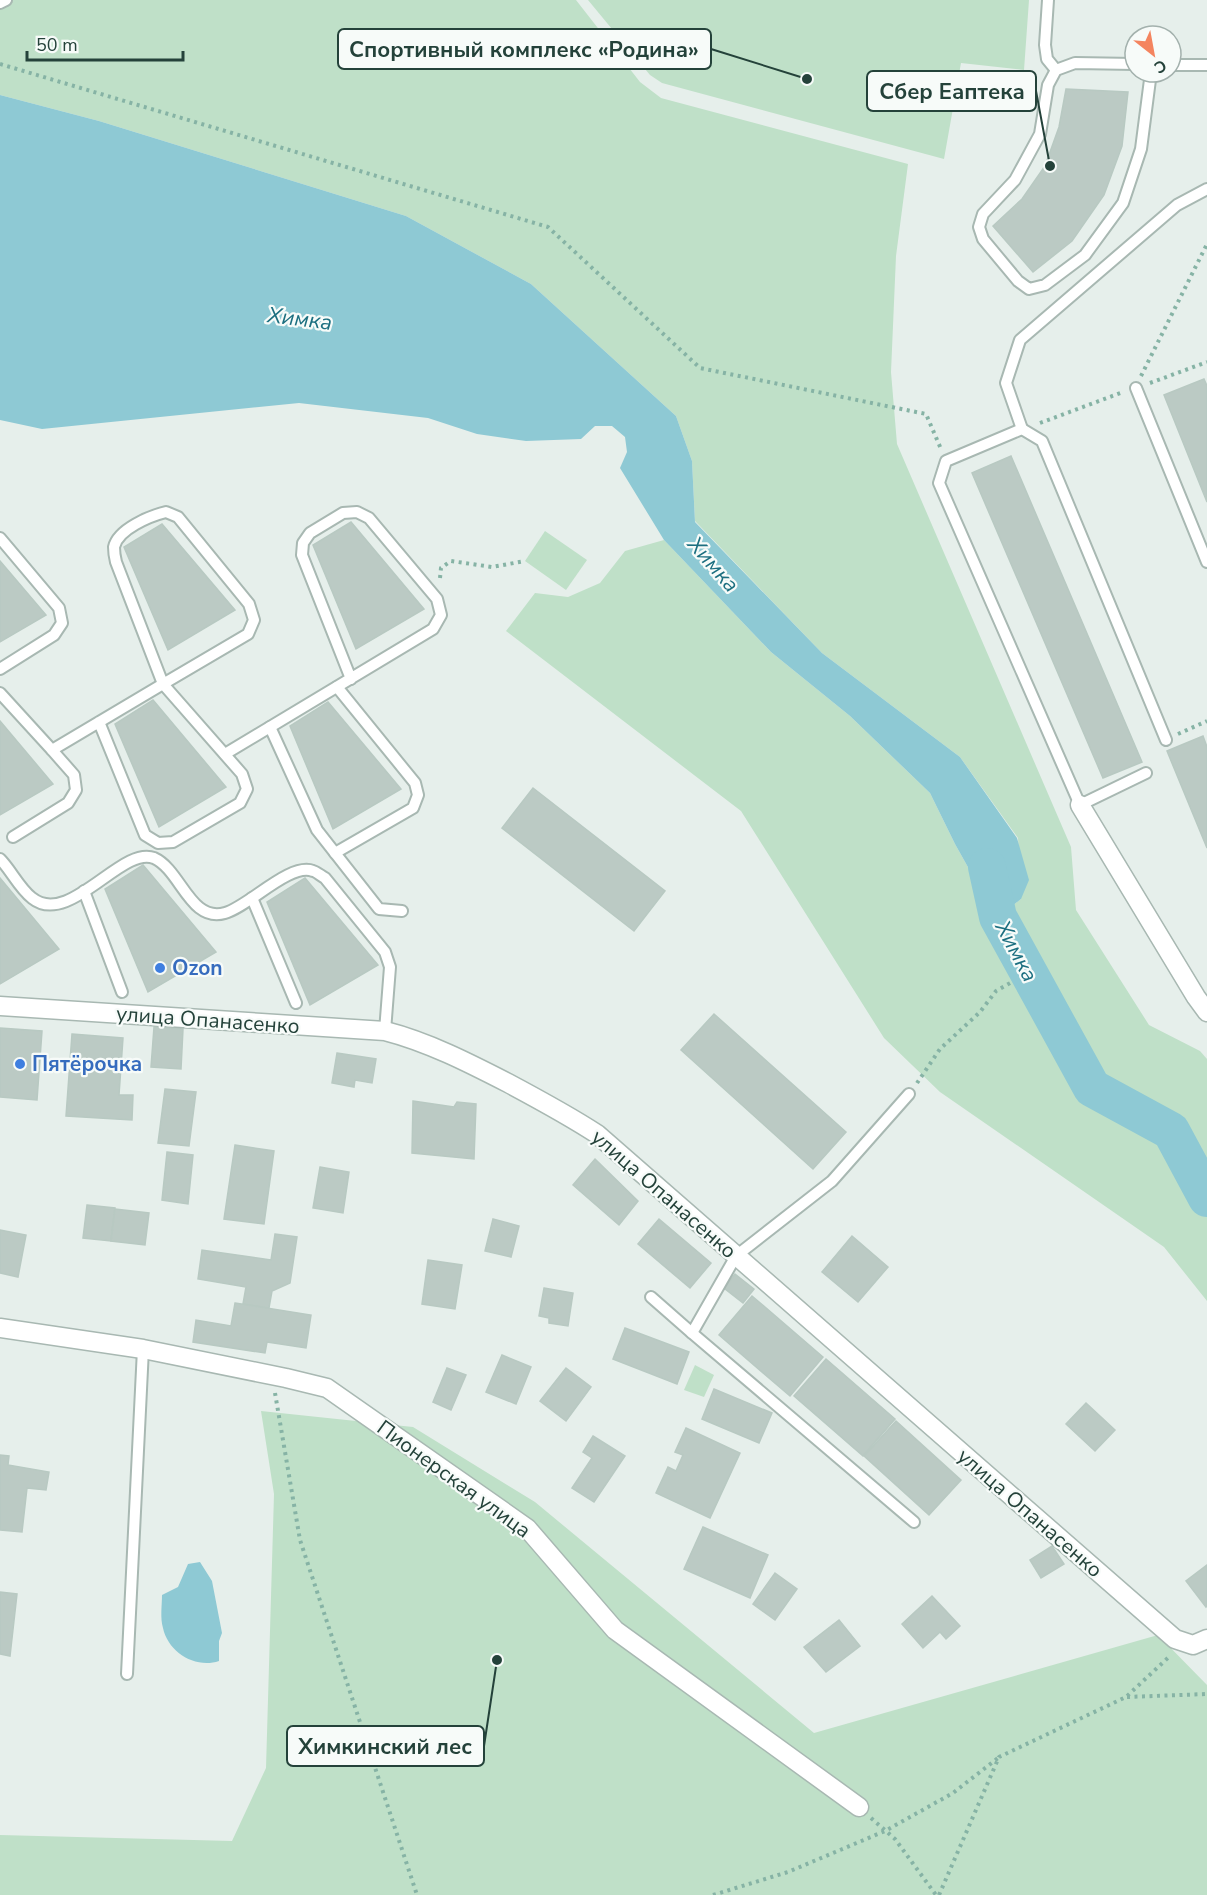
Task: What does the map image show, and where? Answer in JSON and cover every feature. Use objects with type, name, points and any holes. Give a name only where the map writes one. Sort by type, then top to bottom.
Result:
[{"type":"street","points":[[1080,805],[1204,1000]]},
{"type":"street","name":"улица Опанасенко","points":[[0,1006],[385,1031],[411,1038],[481,1070],[570,1116],[597,1134],[1174,1640],[1184,1642]]},
{"type":"street","name":"Пионерская улица","points":[[0,1328],[143,1349],[327,1388],[527,1528],[615,1630],[859,1807]]},
{"type":"street","points":[[1184,1642],[1193,1645],[1207,1639]]},
{"type":"lane","points":[[0,3],[6,0]]},
{"type":"lane","points":[[1048,0],[1045,45],[1047,59],[1056,70]]},
{"type":"lane","points":[[1123,64],[1075,63],[1056,70],[1048,85],[1040,134],[1016,180],[983,214],[979,227],[983,239],[1018,281],[1029,289],[1045,285],[1085,255],[1123,202],[1141,149],[1149,84]]},
{"type":"lane","points":[[1183,65],[1207,65]]},
{"type":"lane","points":[[1166,740],[1042,441],[1022,429],[1006,383],[1020,340],[1177,205],[1207,189]]},
{"type":"lane","points":[[1136,388],[1207,562]]},
{"type":"lane","points":[[1022,429],[946,461],[939,483],[1080,805],[1146,773]]},
{"type":"lane","points":[[52,750],[99,722],[163,684],[248,634],[254,620],[249,604],[178,517],[166,512],[151,516],[121,534],[114,548],[116,562],[163,684],[242,774],[248,789],[240,803],[173,842],[158,843],[145,835],[99,722]]},
{"type":"lane","points":[[225,754],[351,679],[433,629],[441,615],[437,599],[369,518],[357,512],[343,513],[310,533],[303,543],[303,555],[351,679]]},
{"type":"lane","points":[[0,538],[59,608],[62,623],[54,635],[0,669]]},
{"type":"lane","points":[[335,853],[413,808],[418,795],[415,783],[337,687]]},
{"type":"lane","points":[[0,693],[74,775],[76,790],[68,803],[13,837]]},
{"type":"lane","points":[[270,727],[317,831],[379,909],[402,911]]},
{"type":"lane","points":[[0,859],[32,898],[46,906],[63,903],[137,858],[151,857],[164,864],[201,911],[214,916],[228,912],[297,871],[312,870],[324,878],[385,952],[390,967],[385,1031]]},
{"type":"lane","points":[[84,891],[122,992]]},
{"type":"lane","points":[[252,898],[296,1003]]},
{"type":"lane","points":[[692,1333],[736,1256],[832,1181],[909,1094]]},
{"type":"lane","points":[[651,1297],[914,1522]]},
{"type":"lane","points":[[127,1674],[143,1349]]},
{"type":"path","points":[[0,64],[548,227],[700,368],[926,414],[946,461]]},
{"type":"path","points":[[1136,388],[1207,244]]},
{"type":"path","points":[[1022,429],[1207,362]]},
{"type":"path","points":[[437,599],[441,568],[451,561],[492,567],[525,561]]},
{"type":"path","points":[[1166,740],[1207,722]]},
{"type":"path","points":[[909,1094],[940,1049],[980,1012],[996,991],[1012,982]]},
{"type":"path","points":[[272,1375],[300,1540],[417,1895]]},
{"type":"path","points":[[713,1895],[788,1872],[885,1831],[953,1793],[999,1757],[1126,1697],[1184,1642]]},
{"type":"path","points":[[1126,1697],[1207,1694]]},
{"type":"path","points":[[859,1807],[895,1839],[938,1895],[999,1757]]},
{"type":"green space","points":[[0,0],[576,0],[640,82],[661,98],[908,164],[896,256],[891,372],[897,444],[1071,847],[1076,910],[1149,1025],[1200,1051],[1207,1059],[1207,1301],[1164,1247],[940,1092],[884,1038],[741,811],[506,631],[535,593],[568,597],[600,583],[625,551],[664,540],[771,652],[850,716],[930,793],[955,844],[988,903],[998,916],[1021,899],[1018,838],[960,757],[822,653],[695,521],[692,461],[676,416],[531,284],[406,216],[99,121],[0,95]]},
{"type":"green space","points":[[588,0],[1029,0],[1024,70],[961,63],[944,159],[662,83],[650,75]]},
{"type":"green space","points":[[545,531],[587,560],[566,590],[525,561]]},
{"type":"green space","points":[[695,1365],[714,1375],[704,1397],[684,1390]]},
{"type":"green space","points":[[261,1411],[413,1427],[535,1502],[814,1733],[1158,1635],[1207,1685],[1207,1895],[0,1895],[0,1835],[232,1841],[266,1768],[274,1494]]},
{"type":"water","points":[[0,95],[99,121],[406,216],[531,284],[676,416],[692,461],[695,522],[822,653],[960,757],[1017,838],[1029,880],[1021,899],[998,917],[955,844],[930,793],[850,716],[771,652],[664,540],[620,468],[627,452],[625,437],[612,426],[595,426],[581,439],[526,441],[477,434],[428,418],[299,403],[42,429],[0,420]]},
{"type":"water","points":[[200,1562],[212,1581],[222,1633],[219,1641],[219,1661],[210,1663],[192,1660],[177,1651],[166,1637],[162,1620],[162,1595],[178,1587],[188,1564]]},
{"type":"building","points":[[1066,89],[1128,92],[1122,146],[1104,195],[1072,241],[1033,272],[993,226],[1022,199],[1045,166],[1059,127]]},
{"type":"building","points":[[1204,379],[1207,386],[1207,502],[1164,395]]},
{"type":"building","points":[[1011,456],[1142,762],[1103,778],[972,473]]},
{"type":"building","points":[[351,522],[424,609],[356,649],[313,545]]},
{"type":"building","points":[[162,524],[235,610],[168,650],[124,547]]},
{"type":"building","points":[[0,561],[46,615],[0,642]]},
{"type":"building","points":[[153,700],[226,787],[159,827],[115,724]]},
{"type":"building","points":[[328,702],[401,789],[333,829],[290,726]]},
{"type":"building","points":[[0,721],[53,784],[0,815]]},
{"type":"building","points":[[1203,736],[1207,747],[1207,848],[1167,751]]},
{"type":"building","points":[[533,788],[665,891],[634,931],[502,828]]},
{"type":"building","points":[[143,865],[216,952],[148,992],[105,889]]},
{"type":"building","points":[[0,878],[59,949],[0,984]]},
{"type":"building","points":[[305,878],[378,965],[310,1005],[267,902]]},
{"type":"building","points":[[714,1014],[846,1132],[813,1169],[681,1050]]},
{"type":"building","points":[[154,1027],[183,1029],[181,1069],[151,1067]]},
{"type":"building","name":"Пятёрочка","points":[[0,1028],[42,1031],[37,1100],[0,1097]]},
{"type":"building","points":[[72,1034],[123,1038],[119,1095],[133,1095],[132,1120],[66,1116]]},
{"type":"building","points":[[337,1053],[376,1059],[372,1083],[355,1080],[354,1087],[332,1083]]},
{"type":"building","points":[[165,1089],[196,1092],[189,1146],[158,1143]]},
{"type":"building","points":[[413,1101],[454,1107],[457,1102],[476,1104],[474,1159],[412,1153]]},
{"type":"building","points":[[235,1145],[274,1151],[264,1224],[224,1219]]},
{"type":"building","points":[[167,1152],[193,1155],[188,1204],[162,1200]]},
{"type":"building","points":[[595,1159],[638,1201],[619,1225],[573,1185]]},
{"type":"building","points":[[320,1167],[349,1172],[343,1213],[313,1208]]},
{"type":"building","points":[[87,1205],[115,1208],[111,1241],[83,1238]]},
{"type":"building","points":[[115,1209],[149,1213],[145,1245],[111,1241]]},
{"type":"building","points":[[493,1219],[519,1226],[511,1257],[485,1251]]},
{"type":"building","points":[[659,1219],[711,1263],[690,1288],[638,1244]]},
{"type":"building","points":[[0,1230],[26,1235],[18,1277],[0,1273]]},
{"type":"building","points":[[275,1234],[297,1237],[290,1283],[272,1291],[269,1308],[243,1304],[246,1287],[198,1279],[202,1250],[271,1260]]},
{"type":"building","points":[[852,1236],[888,1267],[858,1302],[822,1272]]},
{"type":"building","points":[[428,1260],[462,1265],[455,1309],[422,1304]]},
{"type":"building","points":[[735,1274],[754,1289],[743,1303],[724,1288]]},
{"type":"building","points":[[544,1288],[573,1293],[568,1326],[549,1323],[549,1318],[539,1316]]},
{"type":"building","points":[[752,1296],[823,1357],[790,1396],[719,1335]]},
{"type":"building","points":[[235,1303],[311,1315],[306,1348],[267,1342],[265,1353],[193,1342],[196,1320],[231,1326]]},
{"type":"building","points":[[625,1328],[689,1352],[677,1384],[613,1359]]},
{"type":"building","points":[[502,1355],[531,1367],[516,1404],[486,1392]]},
{"type":"building","points":[[826,1359],[895,1419],[863,1456],[794,1396]]},
{"type":"building","points":[[447,1368],[466,1375],[451,1410],[433,1402]]},
{"type":"building","points":[[566,1368],[591,1387],[566,1421],[540,1401]]},
{"type":"building","points":[[714,1389],[772,1413],[759,1443],[702,1419]]},
{"type":"building","points":[[1086,1403],[1115,1430],[1095,1451],[1066,1424]]},
{"type":"building","points":[[896,1421],[961,1480],[929,1515],[864,1456]]},
{"type":"building","points":[[686,1428],[740,1453],[710,1518],[656,1493],[668,1467],[676,1471],[683,1455],[675,1452]]},
{"type":"building","points":[[593,1436],[625,1456],[594,1502],[572,1488],[592,1458],[583,1452]]},
{"type":"building","points":[[0,1455],[9,1456],[8,1465],[49,1472],[46,1490],[27,1488],[22,1532],[0,1530]]},
{"type":"building","points":[[703,1527],[768,1555],[750,1598],[684,1569]]},
{"type":"building","points":[[1052,1546],[1064,1564],[1041,1578],[1030,1560]]},
{"type":"building","points":[[1207,1565],[1207,1606],[1206,1607],[1186,1581]]},
{"type":"building","points":[[775,1573],[797,1589],[775,1620],[753,1604]]},
{"type":"building","points":[[0,1592],[17,1594],[10,1656],[0,1654]]},
{"type":"building","points":[[932,1596],[960,1626],[946,1639],[940,1632],[923,1648],[902,1624]]},
{"type":"building","points":[[839,1620],[860,1646],[826,1672],[804,1647]]},
{"type":"waterway","name":"Химка","points":[[987,867],[998,917],[1092,1088],[1171,1131],[1207,1198]]},
{"type":"place","name":"Спортивный комплекс «Родина»","points":[[807,79]]},
{"type":"place","name":"Сбер Еаптека","points":[[1050,166]]},
{"type":"place","name":"Ozon","points":[[160,968]]},
{"type":"place","name":"Пятёрочка","points":[[20,1064]]},
{"type":"place","name":"Химкинский лес","points":[[497,1660]]}]
